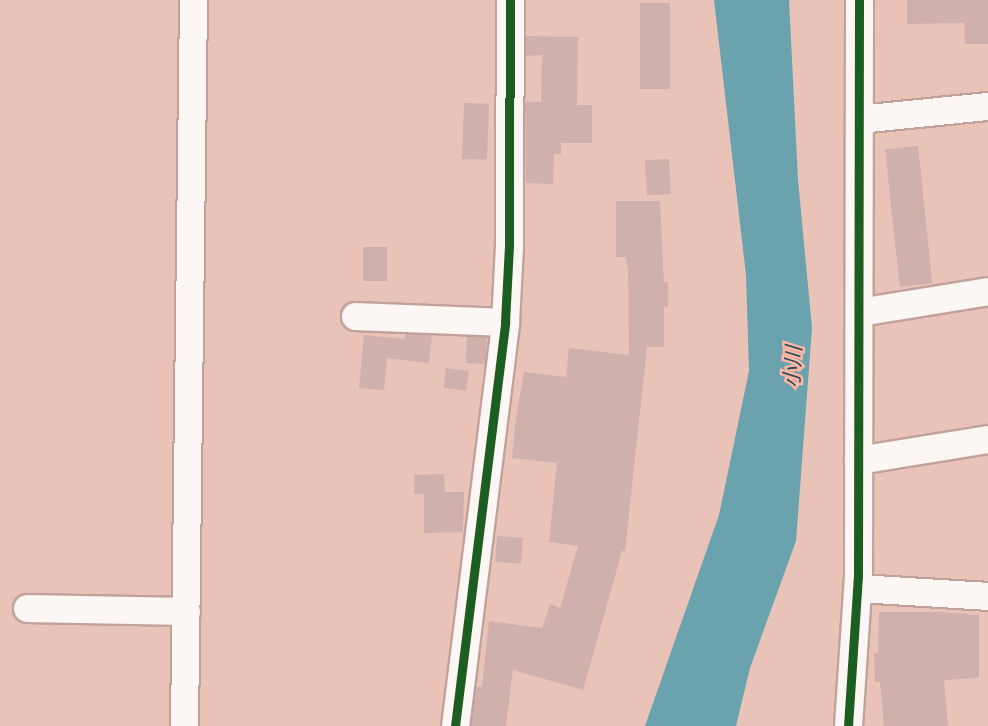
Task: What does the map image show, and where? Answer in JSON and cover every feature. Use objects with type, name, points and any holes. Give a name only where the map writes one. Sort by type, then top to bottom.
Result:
[{"type":"street","points":[[184,726],[193,0]]},
{"type":"street","points":[[455,726],[505,322],[509,246],[510,0]]},
{"type":"street","points":[[848,726],[858,588],[859,0]]},
{"type":"street","points":[[859,119],[988,106]]},
{"type":"street","points":[[859,312],[988,291]]},
{"type":"street","points":[[355,316],[505,322]]},
{"type":"street","points":[[858,460],[988,439]]},
{"type":"street","points":[[858,588],[988,596]]},
{"type":"street","points":[[27,608],[186,611]]},
{"type":"water","name":"小川","points":[[714,0],[789,0],[798,180],[812,328],[796,541],[750,668],[736,726],[645,726],[719,515],[749,371],[746,275]]},
{"type":"building","points":[[907,0],[988,0],[988,44],[965,44],[964,23],[907,24]]},
{"type":"building","points":[[640,3],[670,3],[670,89],[640,89]]},
{"type":"building","points":[[526,36],[578,37],[577,105],[592,105],[592,143],[561,143],[561,154],[554,154],[553,184],[526,183],[525,102],[541,102],[542,55],[526,56]]},
{"type":"building","points":[[464,103],[489,104],[487,160],[462,159]]},
{"type":"building","points":[[918,146],[932,283],[900,287],[885,149]]},
{"type":"building","points":[[669,159],[671,194],[647,195],[645,160]]},
{"type":"building","points":[[616,201],[660,201],[664,282],[668,282],[668,307],[664,307],[664,347],[647,347],[625,551],[622,551],[583,690],[513,670],[506,726],[471,726],[476,687],[482,687],[489,621],[542,628],[550,604],[560,608],[578,546],[549,542],[557,463],[512,458],[516,418],[524,372],[566,377],[569,348],[629,355],[628,272],[626,257],[616,257]]},
{"type":"building","points":[[363,247],[387,247],[387,281],[363,281]]},
{"type":"building","points":[[406,334],[432,335],[429,363],[387,358],[384,390],[359,388],[364,335],[405,339]]},
{"type":"building","points":[[467,336],[487,337],[486,364],[466,363]]},
{"type":"building","points":[[446,368],[469,371],[466,391],[444,388]]},
{"type":"building","points":[[444,474],[445,492],[464,492],[463,532],[424,533],[424,494],[414,494],[414,475]]},
{"type":"building","points":[[497,536],[523,538],[521,564],[495,562]]},
{"type":"building","points":[[879,612],[941,612],[979,615],[979,678],[944,680],[948,726],[884,726],[880,682],[875,682],[874,653],[878,653]]},
{"type":"cycle path","points":[[455,726],[505,322],[509,246],[510,0]]},
{"type":"cycle path","points":[[848,726],[858,576],[859,0]]}]
